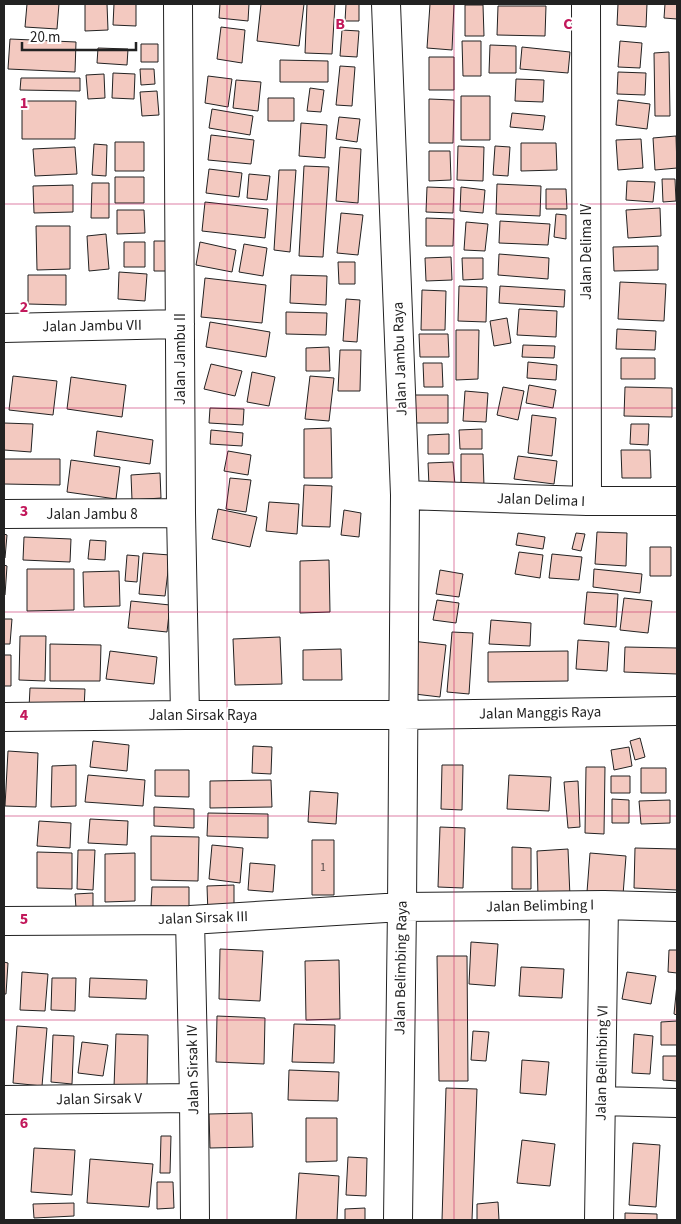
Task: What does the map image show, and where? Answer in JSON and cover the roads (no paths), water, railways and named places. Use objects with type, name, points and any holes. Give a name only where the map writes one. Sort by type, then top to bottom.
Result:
[{"type":"street","name":"Jalan Jambu II","points":[[178,4],[181,513],[185,715]]},
{"type":"street","name":"Jalan Jambu Raya","points":[[386,4],[405,495],[403,715]]},
{"type":"street","name":"Jalan Delima IV","points":[[586,4],[587,501]]},
{"type":"street","name":"Jalan Jambu VII","points":[[4,328],[180,324]]},
{"type":"street","name":"Jalan Delima I","points":[[405,495],[587,501],[677,501]]},
{"type":"street","name":"Jalan Jambu 8","points":[[4,514],[181,513]]},
{"type":"street","name":"Jalan Manggis Raya","points":[[403,715],[677,711]]},
{"type":"street","name":"Jalan Sirsak Raya","points":[[4,717],[403,715]]},
{"type":"street","name":"Jalan Belimbing Raya","points":[[398,1220],[403,715]]},
{"type":"street","name":"Jalan Belimbing I","points":[[402,907],[604,905],[677,907]]},
{"type":"street","name":"Jalan Belimbing VI","points":[[599,1220],[604,905]]},
{"type":"street","name":"Jalan Sirsak III","points":[[4,921],[190,920],[402,907]]},
{"type":"street","name":"Jalan Sirsak IV","points":[[190,920],[195,1220]]},
{"type":"street","name":"Jalan Sirsak V","points":[[4,1100],[194,1098]]},
{"type":"street","points":[[601,1101],[677,1103]]}]
